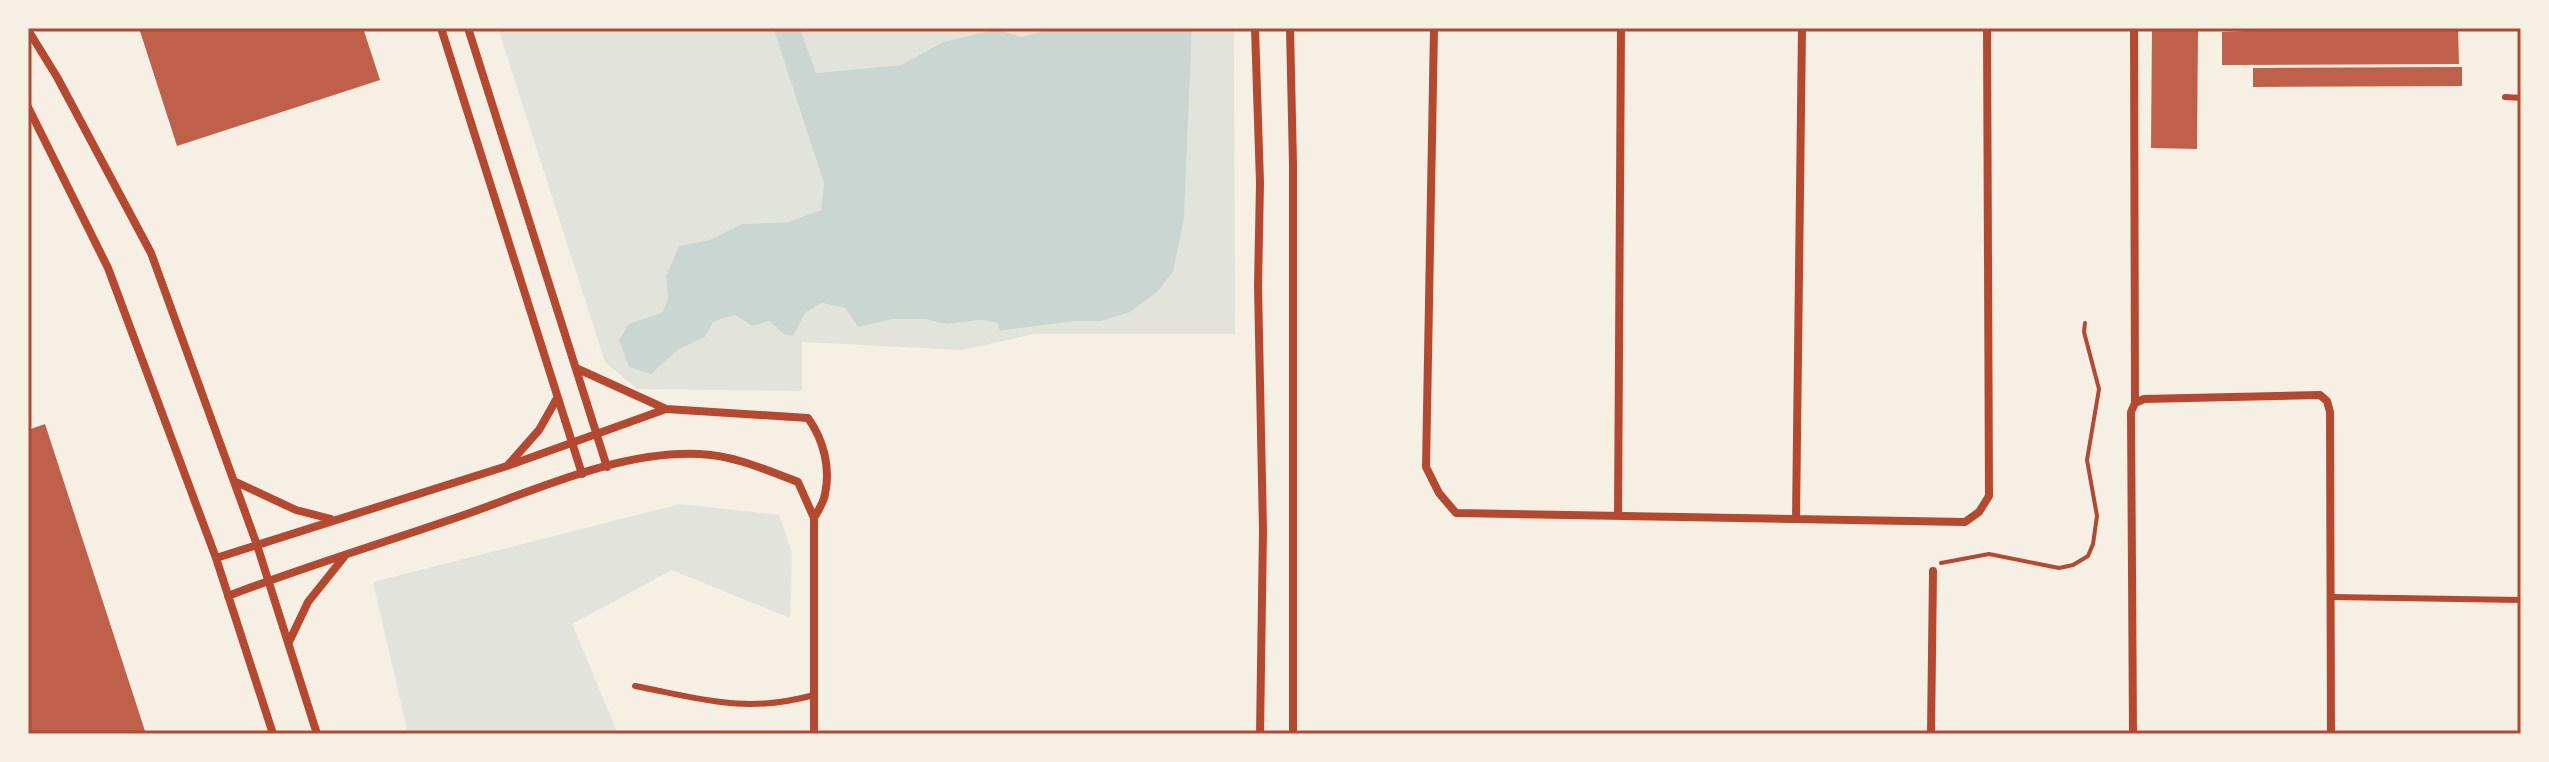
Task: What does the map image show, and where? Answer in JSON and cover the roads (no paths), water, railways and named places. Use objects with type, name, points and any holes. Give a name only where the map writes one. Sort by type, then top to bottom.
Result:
[{"type":"street","points":[[441,28],[556,400],[582,474]]},
{"type":"street","points":[[468,28],[607,467]]},
{"type":"street","points":[[1255,28],[1260,183],[1258,286],[1263,530],[1260,734]]},
{"type":"street","points":[[1290,28],[1293,165],[1293,734]]},
{"type":"street","points":[[1434,28],[1426,467],[1439,493],[1456,513],[1965,522],[1979,512],[1989,496],[1987,28]]},
{"type":"street","points":[[1618,516],[1621,28]]},
{"type":"street","points":[[1796,519],[1802,28]]},
{"type":"street","points":[[2133,734],[2131,412],[2135,403],[2134,28]]},
{"type":"street","points":[[28,30],[57,77],[151,253],[257,545],[317,734]]},
{"type":"street","points":[[28,107],[108,268],[216,558],[273,734]]},
{"type":"street","points":[[578,369],[666,409],[808,418],[821,437],[825,457],[825,494],[814,518]]},
{"type":"street","points":[[2135,403],[2144,399],[2320,395],[2327,401],[2330,412],[2331,734]]},
{"type":"street","points":[[507,466],[539,430],[556,400]]},
{"type":"street","points":[[216,558],[507,466],[666,409]]},
{"type":"street","points":[[228,596],[607,467],[656,456],[700,454],[744,462],[798,482],[814,518],[814,734]]},
{"type":"street","points":[[235,482],[296,510],[332,520]]},
{"type":"street","points":[[289,642],[308,602],[344,556]]},
{"type":"street","points":[[1931,734],[1935,567]]},
{"type":"lane","points":[[2505,97],[2521,98]]},
{"type":"lane","points":[[2332,597],[2521,600]]},
{"type":"lane","points":[[635,686],[744,706],[814,695]]}]
